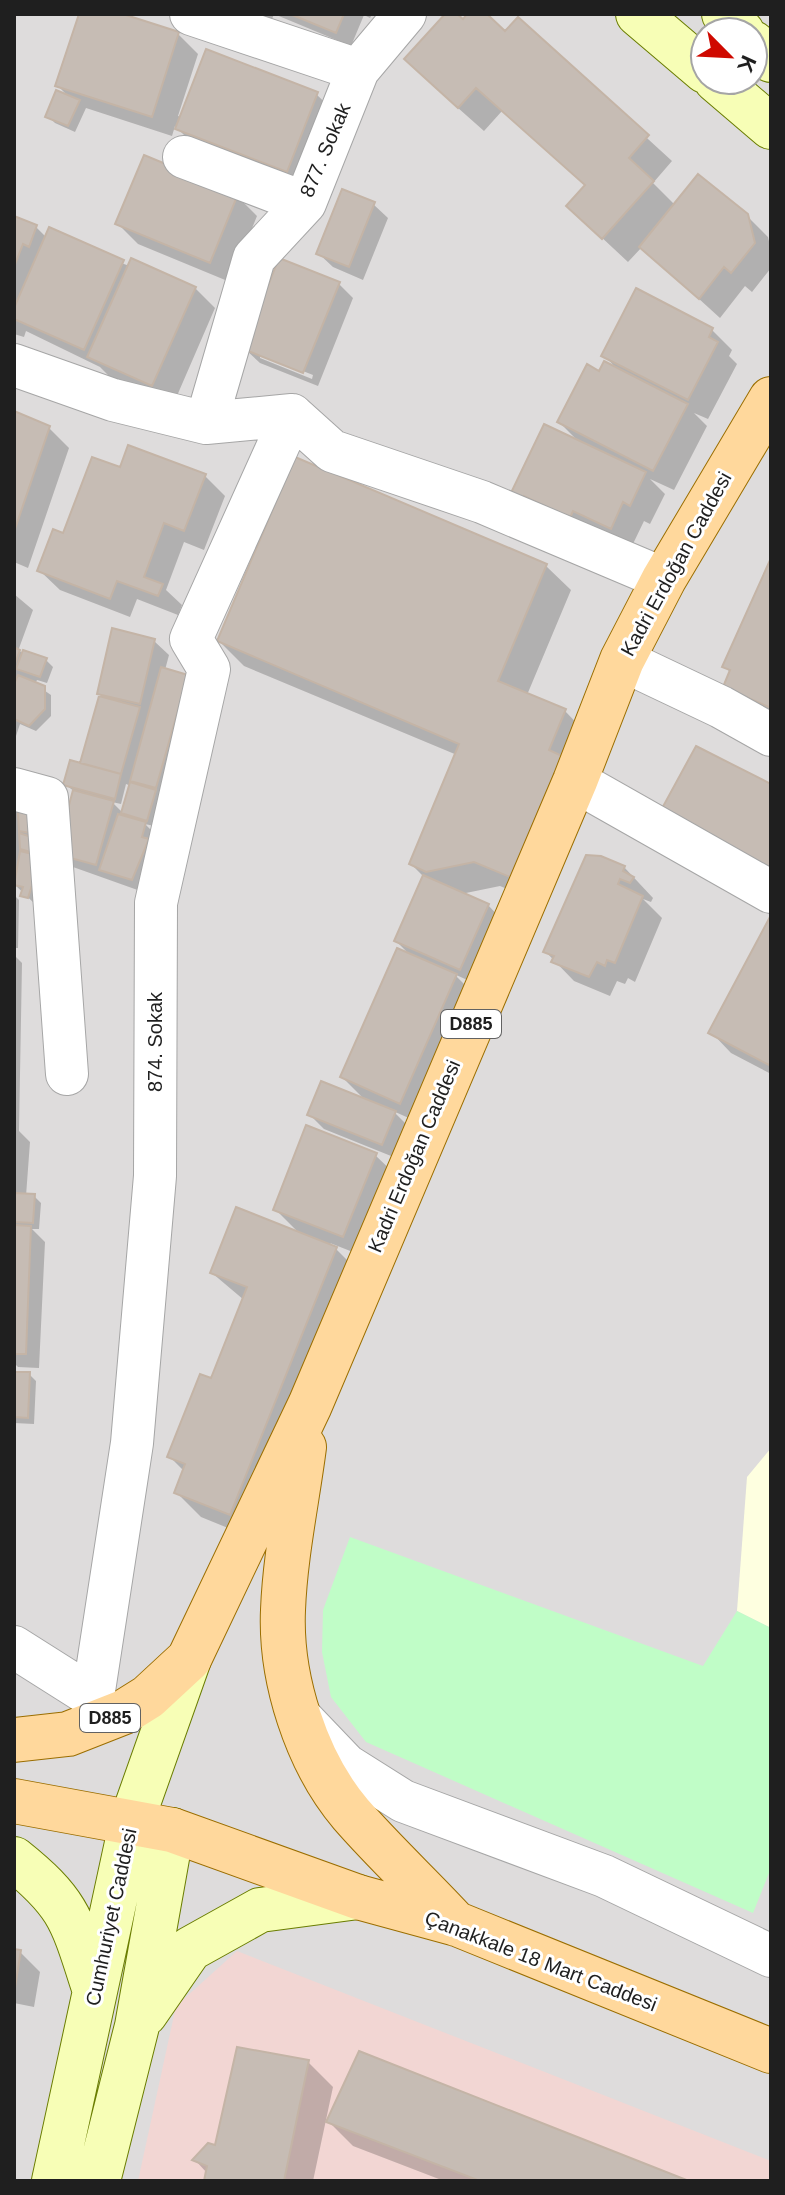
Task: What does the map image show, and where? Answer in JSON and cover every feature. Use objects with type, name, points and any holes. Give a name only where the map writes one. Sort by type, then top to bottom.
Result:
[{"type":"main road","points":[[638,14],[689,57]]},
{"type":"main road","points":[[735,96],[771,127]]},
{"type":"main road","name":"Kadri Erdoğan Caddesi","points":[[189,1659],[310,1405],[575,781],[622,660],[664,579],[771,399]]},
{"type":"main road","points":[[310,1405],[283,1610],[285,1656],[299,1715],[321,1766],[349,1812],[457,1924]]},
{"type":"main road","name":"D885","points":[[14,1740],[68,1734],[124,1712],[148,1697],[189,1659]]},
{"type":"main road","name":"Cumhuriyet Caddesi","points":[[54,2181],[95,1990],[152,1825],[189,1659]]},
{"type":"main road","name":"Çanakkale 18 Mart Caddesi","points":[[14,1801],[152,1825],[358,1897],[457,1924],[771,2051]]},
{"type":"main road","name":"Cumhuriyet Caddesi","points":[[98,2181],[137,2026],[152,1825]]},
{"type":"main road","points":[[14,1859],[50,1888],[72,1920],[95,1990]]},
{"type":"main road","points":[[137,2026],[190,1949],[260,1910],[358,1897]]},
{"type":"street","points":[[191,14],[358,70]]},
{"type":"street","name":"877. Sokak","points":[[206,423],[254,258],[305,203],[358,70],[405,14]]},
{"type":"street","points":[[184,157],[305,203]]},
{"type":"street","points":[[14,365],[113,400],[206,423],[292,415],[332,451],[482,502],[664,579]]},
{"type":"street","name":"874. Sokak","points":[[14,1647],[93,1697],[132,1443],[154,1191],[156,903],[209,669],[191,639],[292,415]]},
{"type":"street","points":[[622,660],[771,735]]},
{"type":"street","points":[[575,781],[771,892]]},
{"type":"street","points":[[14,789],[47,798],[67,1074]]},
{"type":"street","points":[[299,1715],[346,1765],[403,1801],[604,1876],[770,1954]]},
{"type":"shaded area","points":[[14,14],[771,14],[771,2181],[14,2181]]},
{"type":"shaded area","points":[[771,1448],[771,1628],[737,1611],[747,1477]]},
{"type":"shaded area","points":[[237,1951],[771,2161],[771,2181],[138,2181],[176,2006]]},
{"type":"green space","points":[[350,1537],[703,1666],[737,1611],[771,1628],[771,1868],[753,1913],[366,1742],[331,1697],[322,1652],[323,1610]]},
{"type":"building","points":[[79,14],[123,14],[179,32],[152,117],[55,86]]},
{"type":"building","points":[[290,14],[344,14],[336,33]]},
{"type":"building","points":[[445,14],[457,14],[463,19],[467,14],[487,14],[505,31],[518,17],[649,135],[629,158],[654,181],[602,239],[566,206],[585,185],[476,88],[458,108],[404,59]]},
{"type":"building","points":[[206,49],[318,92],[287,172],[175,129]]},
{"type":"building","points":[[56,90],[80,100],[68,126],[45,117]]},
{"type":"building","points":[[144,155],[238,194],[210,263],[115,224]]},
{"type":"building","points":[[698,174],[748,214],[755,243],[731,273],[724,267],[699,299],[639,247]]},
{"type":"building","points":[[342,189],[375,202],[349,267],[316,254]]},
{"type":"building","points":[[14,216],[37,225],[29,247],[23,244],[14,267]]},
{"type":"building","points":[[49,227],[124,260],[84,350],[14,319],[14,308]]},
{"type":"building","points":[[131,258],[196,287],[152,386],[87,357]]},
{"type":"building","points":[[279,258],[340,282],[303,373],[243,349]]},
{"type":"building","points":[[636,288],[713,328],[709,337],[718,342],[688,400],[601,356]]},
{"type":"building","points":[[604,361],[688,404],[653,471],[557,422],[587,364],[599,371]]},
{"type":"building","points":[[14,411],[50,426],[14,532]]},
{"type":"building","points":[[544,424],[646,472],[630,506],[623,502],[611,529],[573,511],[570,518],[524,496],[521,503],[509,497]]},
{"type":"building","points":[[128,445],[206,474],[184,531],[164,523],[144,577],[163,584],[158,596],[117,581],[110,599],[37,571],[53,529],[63,533],[92,457],[120,467]]},
{"type":"building","points":[[295,457],[547,564],[498,681],[566,709],[549,750],[562,756],[510,877],[474,862],[426,872],[409,864],[459,744],[217,641]]},
{"type":"building","points":[[771,558],[771,708],[723,687],[730,670],[722,667]]},
{"type":"building","points":[[112,628],[155,639],[140,704],[97,694]]},
{"type":"building","points":[[14,647],[20,650],[14,667]]},
{"type":"building","points":[[23,650],[47,658],[40,677],[16,669]]},
{"type":"building","points":[[161,667],[188,675],[156,788],[130,781]]},
{"type":"building","points":[[18,675],[45,686],[45,709],[29,726],[14,719],[14,684]]},
{"type":"building","points":[[99,696],[140,707],[121,774],[80,763]]},
{"type":"building","points":[[696,746],[771,784],[771,873],[660,812]]},
{"type":"building","points":[[70,760],[121,774],[115,799],[63,785]]},
{"type":"building","points":[[130,782],[156,790],[147,821],[121,813]]},
{"type":"building","points":[[73,790],[114,801],[96,865],[56,854]]},
{"type":"building","points":[[17,796],[41,835],[19,831]]},
{"type":"building","points":[[118,814],[146,822],[142,837],[149,839],[132,880],[99,870]]},
{"type":"building","points":[[19,833],[38,839],[41,855],[20,849]]},
{"type":"building","points":[[20,851],[41,856],[28,898],[20,896],[23,887],[14,885]]},
{"type":"building","points":[[586,855],[601,856],[625,866],[623,871],[634,877],[630,883],[620,879],[618,884],[643,896],[615,963],[607,960],[605,966],[597,962],[589,977],[551,962],[554,956],[543,952]]},
{"type":"building","points":[[423,875],[489,904],[460,970],[394,941]]},
{"type":"building","points":[[771,915],[771,1066],[708,1033]]},
{"type":"building","points":[[397,948],[457,974],[400,1104],[340,1077]]},
{"type":"building","points":[[321,1081],[396,1111],[382,1145],[307,1115]]},
{"type":"building","points":[[306,1125],[377,1153],[343,1237],[273,1210]]},
{"type":"building","points":[[14,1193],[35,1194],[33,1223],[14,1222]]},
{"type":"building","points":[[236,1207],[337,1247],[230,1515],[174,1493],[185,1464],[167,1457],[200,1374],[211,1378],[247,1287],[210,1273]]},
{"type":"building","points":[[14,1225],[31,1226],[26,1354],[14,1354]]},
{"type":"building","points":[[14,1372],[30,1372],[28,1418],[14,1417]]},
{"type":"building","points":[[14,1949],[21,1950],[15,1988],[14,1987]]},
{"type":"building","points":[[237,2047],[309,2060],[284,2181],[204,2181],[207,2166],[192,2160],[208,2143],[215,2145]]},
{"type":"building","points":[[359,2051],[689,2181],[480,2181],[326,2122]]}]
